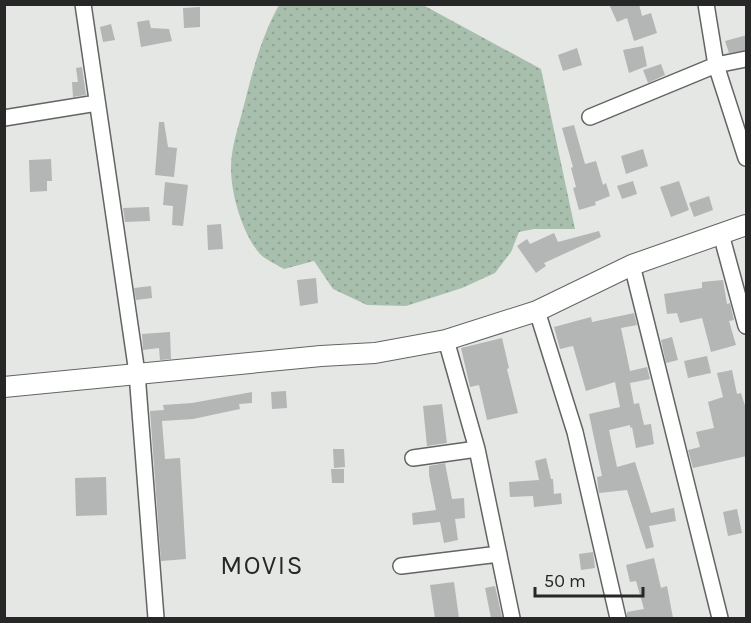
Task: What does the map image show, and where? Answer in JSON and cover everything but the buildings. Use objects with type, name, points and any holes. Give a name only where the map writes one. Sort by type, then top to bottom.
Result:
[{"type":"street","points":[[83,4],[137,373],[156,618]]},
{"type":"street","points":[[706,4],[716,65],[747,158]]},
{"type":"street","points":[[590,117],[716,65],[747,59]]},
{"type":"street","points":[[4,118],[97,103]]},
{"type":"street","points":[[4,387],[321,356],[375,353],[446,340],[537,311],[632,265],[747,225]]},
{"type":"street","points":[[722,234],[747,326]]},
{"type":"street","points":[[632,265],[720,618]]},
{"type":"street","points":[[537,311],[575,432],[618,618]]},
{"type":"street","points":[[446,340],[477,449],[512,618]]},
{"type":"street","points":[[412,458],[477,449]]},
{"type":"street","points":[[401,566],[499,554]]},
{"type":"green space","points":[[279,5],[423,5],[541,69],[575,229],[534,229],[519,232],[511,252],[495,273],[462,288],[406,306],[367,305],[333,289],[314,261],[284,269],[262,256],[248,235],[239,213],[233,189],[231,161],[235,138],[258,56]]},
{"type":"district","name":"MOVIS","points":[[262,565]]}]
